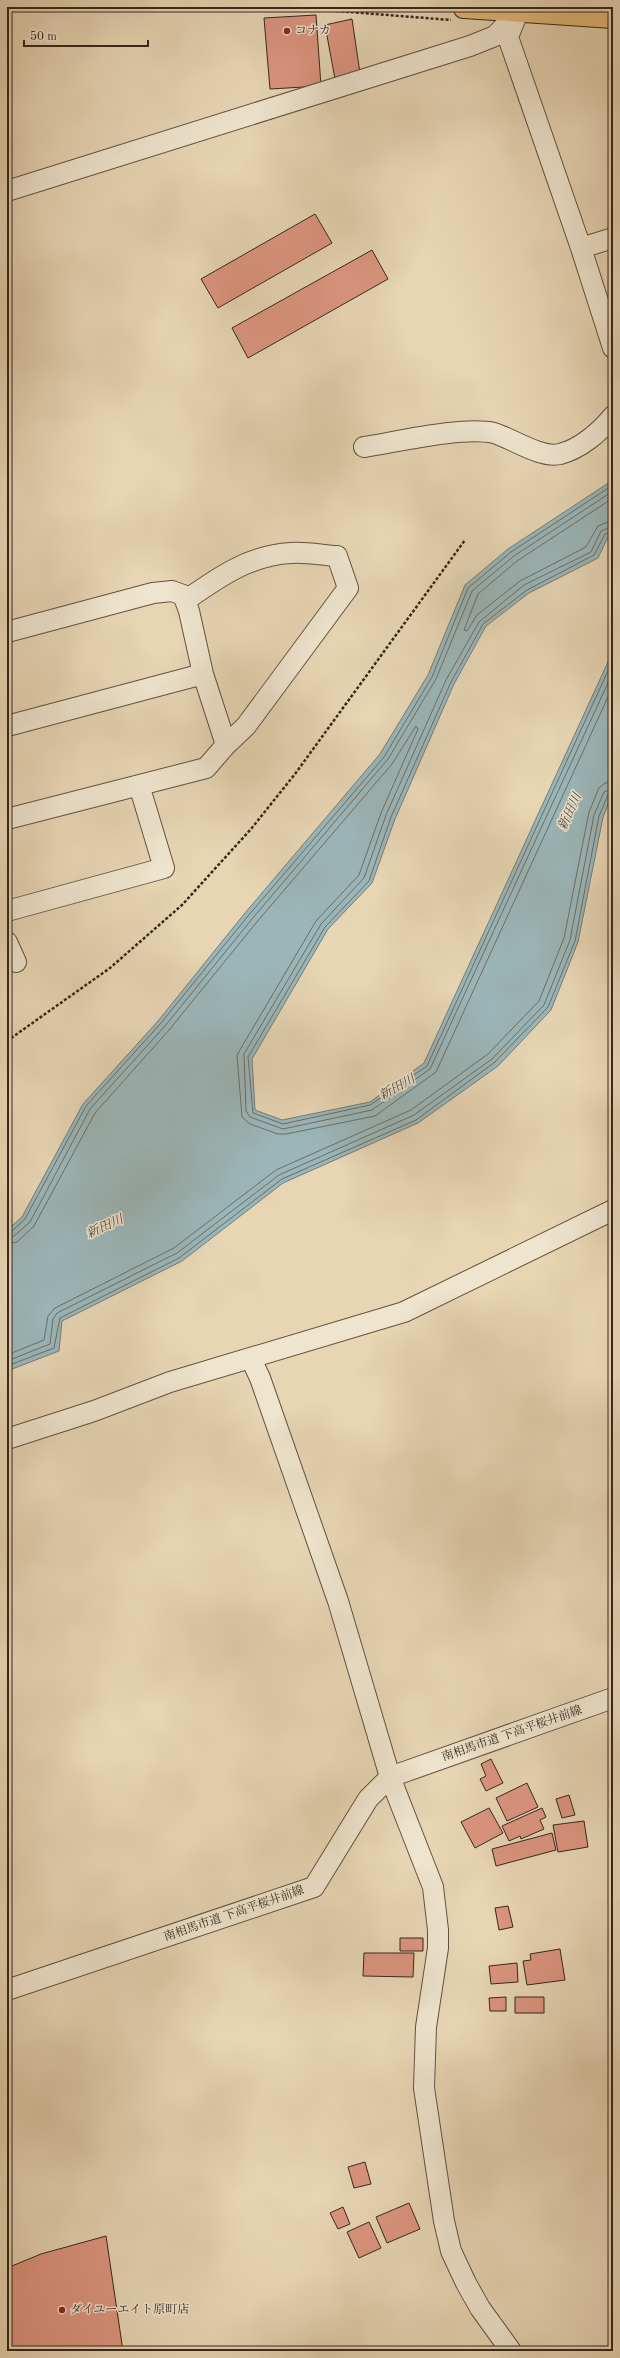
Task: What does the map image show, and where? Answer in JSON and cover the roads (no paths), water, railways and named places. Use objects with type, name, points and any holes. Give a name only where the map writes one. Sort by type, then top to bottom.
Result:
[{"type":"main road","points":[[459,13],[519,11],[613,16]]},
{"type":"street","points":[[7,191],[470,46],[495,36],[519,11]]},
{"type":"street","points":[[519,11],[508,37],[581,248],[613,348]]},
{"type":"street","points":[[581,248],[613,238]]},
{"type":"street","points":[[364,447],[438,435],[491,433],[504,436],[523,447],[558,455],[578,447],[613,416]]},
{"type":"street","points":[[7,819],[206,768],[226,745],[246,726],[348,588],[337,556],[291,552],[257,558],[232,570],[186,600]]},
{"type":"street","points":[[7,632],[153,593],[172,591],[183,595],[186,600],[203,674],[226,745]]},
{"type":"street","points":[[7,726],[203,674]]},
{"type":"street","points":[[7,912],[164,868],[139,785]]},
{"type":"street","points":[[7,942],[16,962]]},
{"type":"street","points":[[7,1439],[94,1411],[170,1382],[404,1312],[613,1210]]},
{"type":"street","points":[[251,1359],[260,1378],[338,1601],[390,1776],[428,1872],[436,1901],[438,1948],[426,2027],[424,2088],[444,2221],[451,2251],[466,2283],[480,2308],[511,2351]]},
{"type":"street","name":"南相馬市道 下高平桜井前線","points":[[7,1990],[314,1887],[368,1798],[390,1776],[613,1698]]},
{"type":"water","name":"新田川","points":[[613,480],[613,535],[608,537],[598,558],[529,593],[486,626],[454,684],[395,819],[372,883],[328,929],[252,1059],[255,1110],[282,1120],[370,1102],[424,1063],[613,651],[613,792],[603,817],[578,942],[551,1010],[498,1066],[418,1123],[283,1183],[182,1261],[62,1321],[59,1351],[7,1371],[7,1230],[22,1217],[83,1104],[158,1021],[245,913],[380,754],[428,675],[465,585],[508,549]]},
{"type":"place","name":"コナカ","points":[[287,31]]},
{"type":"place","name":"ダイユーエイト原町店","points":[[62,2310]]}]
